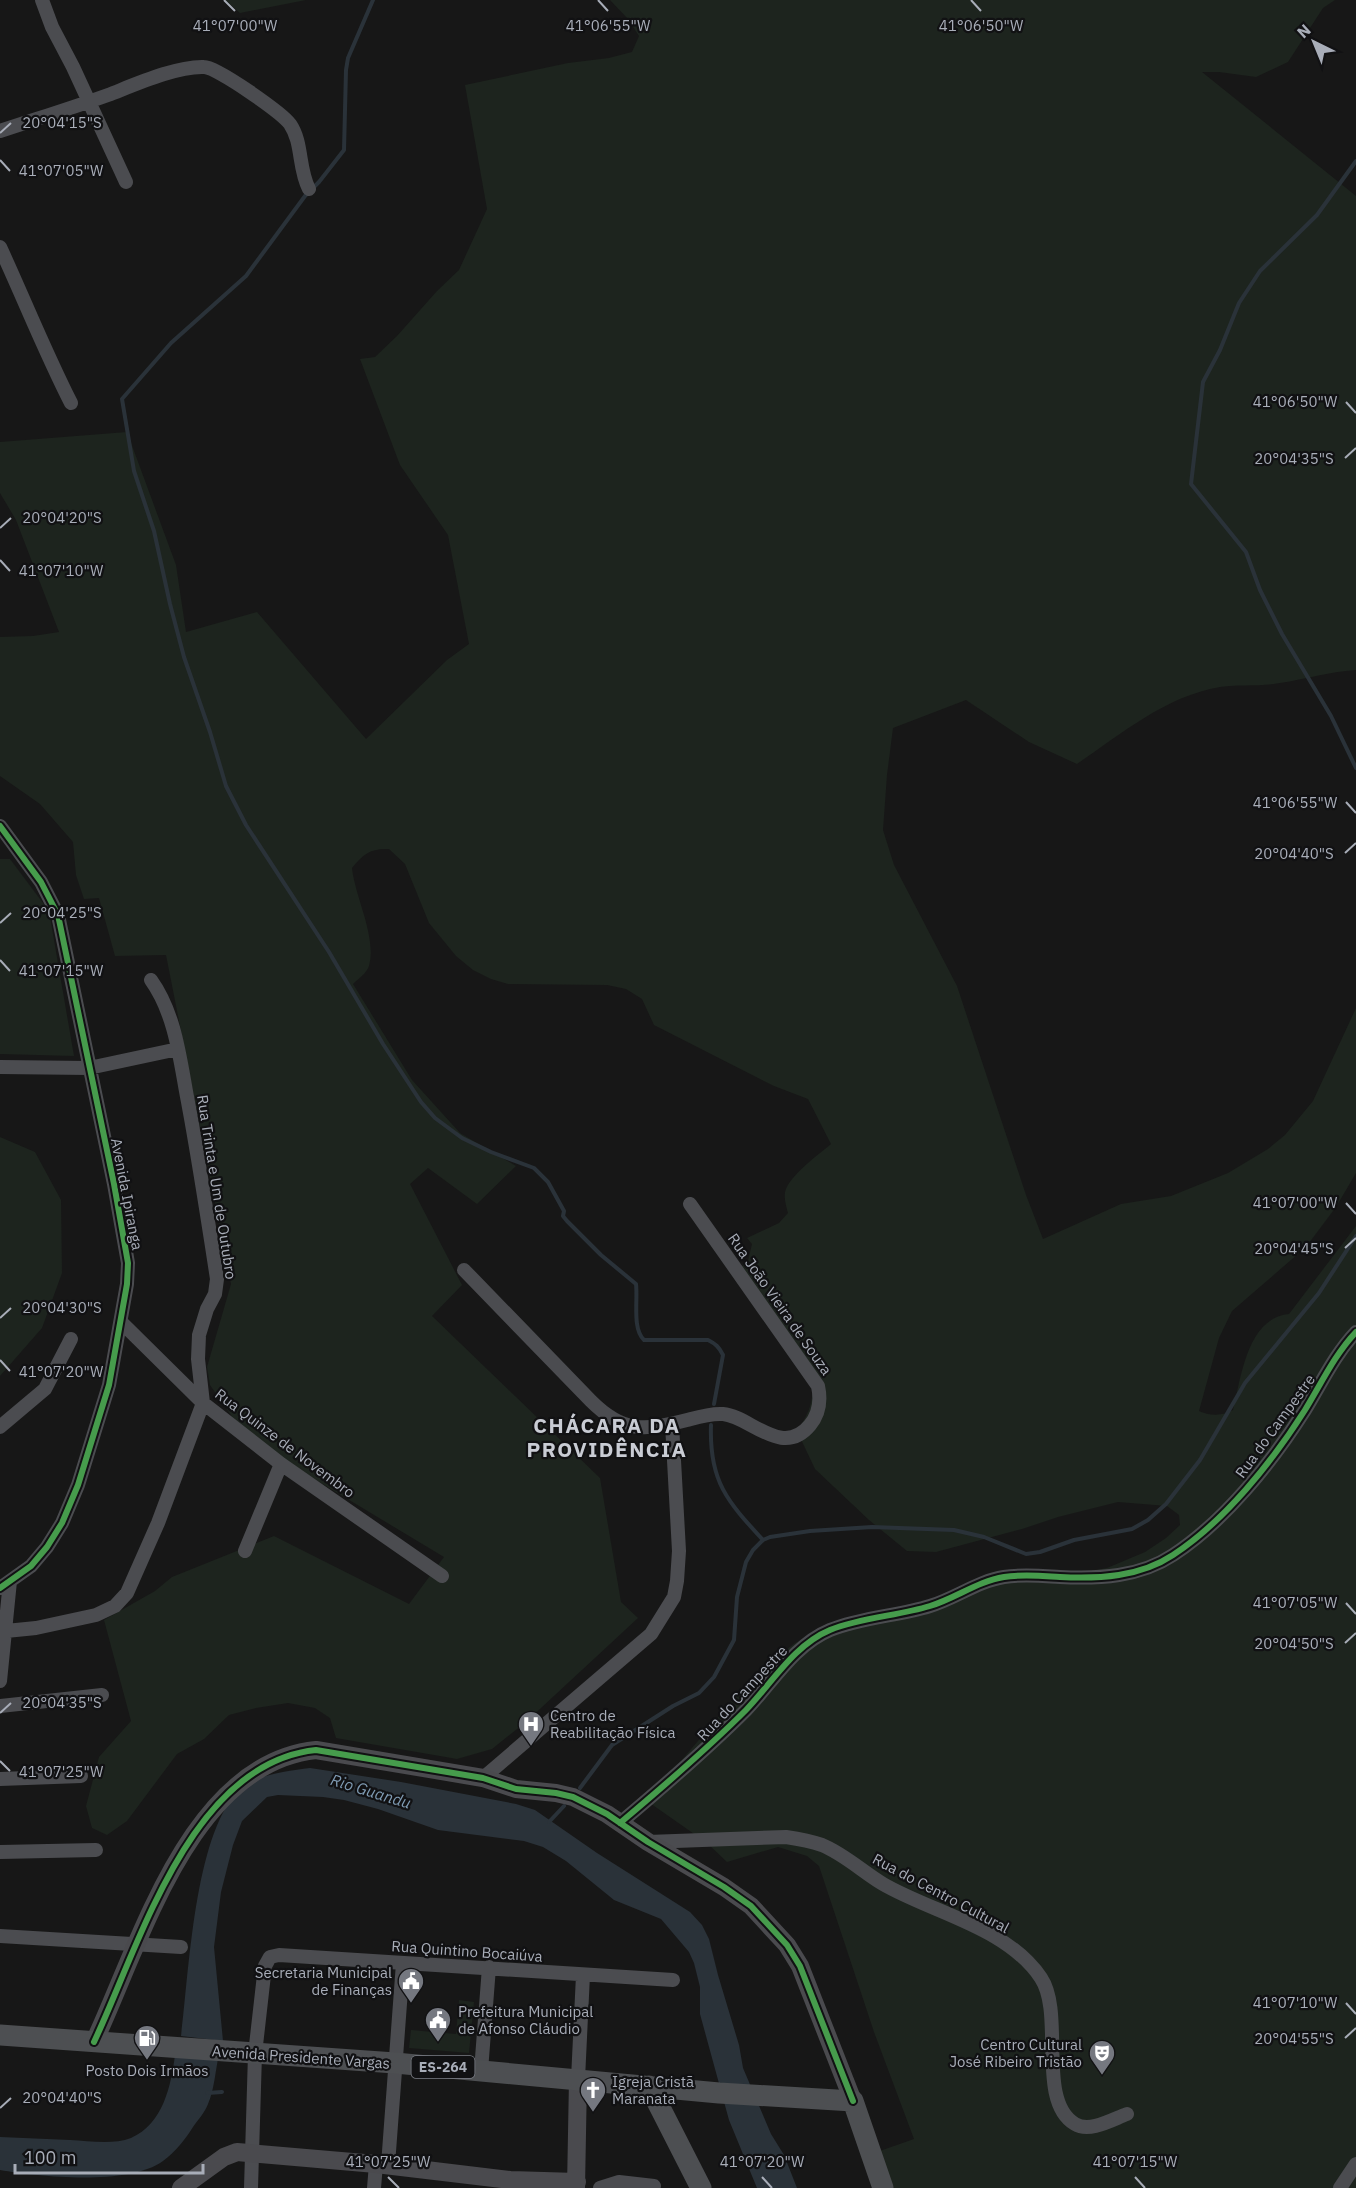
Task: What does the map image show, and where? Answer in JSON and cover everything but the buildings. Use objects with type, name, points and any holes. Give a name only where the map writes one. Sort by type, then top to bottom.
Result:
[{"type":"main road","name":"Avenida Presidente Vargas","points":[[0,2035],[395,2063],[719,2093],[853,2101]]},
{"type":"main road","points":[[649,2086],[701,2188]]},
{"type":"main road","points":[[853,2101],[883,2188]]},
{"type":"street","points":[[42,0],[51,27],[89,101],[126,182]]},
{"type":"street","points":[[0,131],[169,74],[197,67],[213,69],[233,80],[289,123],[297,139],[303,177],[309,189]]},
{"type":"street","points":[[0,247],[42,345],[71,403]]},
{"type":"street","name":"Avenida Ipiranga","points":[[0,826],[41,882],[58,915],[114,1184],[128,1263],[127,1284],[109,1385],[78,1485],[62,1522],[47,1547],[32,1566],[5,1584]]},
{"type":"street","name":"Rua Trinta e Um de Outubro","points":[[151,980],[163,998],[178,1049],[218,1279],[215,1294],[207,1309],[199,1335],[198,1359],[202,1403]]},
{"type":"street","points":[[0,1067],[89,1068],[178,1049]]},
{"type":"street","name":"Rua João Vieira de Souza","points":[[464,1269],[606,1416],[629,1427],[672,1424],[703,1415],[724,1414],[769,1435],[784,1438],[795,1435],[807,1428],[819,1409],[818,1386],[690,1204]]},
{"type":"street","name":"Rua Quinze de Novembro","points":[[121,1322],[202,1403],[281,1464],[442,1576]]},
{"type":"street","name":"Rua do Campestre","points":[[620,1823],[691,1764],[747,1709],[795,1654],[819,1636],[858,1622],[899,1615],[933,1605],[994,1579],[1023,1575],[1072,1578],[1114,1576],[1142,1570],[1171,1556],[1200,1536],[1268,1462],[1304,1413],[1334,1362],[1356,1332]]},
{"type":"street","points":[[0,1427],[45,1389],[71,1339]]},
{"type":"street","points":[[6,1631],[36,1628],[96,1615],[115,1606],[127,1593],[158,1523],[202,1403]]},
{"type":"street","points":[[483,1778],[651,1634],[674,1597],[679,1551],[672,1424]]},
{"type":"street","points":[[245,1551],[281,1464]]},
{"type":"street","points":[[0,1681],[6,1631],[5,1584]]},
{"type":"street","points":[[0,1706],[102,1695]]},
{"type":"street","points":[[94,2042],[136,1944],[196,1830],[211,1810],[236,1787],[278,1758],[297,1752],[316,1750],[483,1778],[516,1790],[556,1793],[573,1797],[724,1887],[751,1906],[787,1945],[800,1966],[853,2101]]},
{"type":"street","points":[[0,1779],[81,1776]]},
{"type":"street","name":"Rua do Centro Cultural","points":[[648,1842],[786,1837],[806,1840],[824,1846],[884,1884],[989,1934],[1020,1955],[1041,1978],[1051,2000],[1053,2088],[1064,2112],[1076,2124],[1090,2127],[1127,2114]]},
{"type":"street","points":[[0,1852],[96,1850]]},
{"type":"street","points":[[0,1936],[180,1947]]},
{"type":"street","name":"Rua Quintino Bocaiúva","points":[[246,2053],[265,1966],[270,1957],[279,1955],[673,1980]]},
{"type":"street","points":[[374,2188],[382,2164],[395,2063],[403,1963]]},
{"type":"street","points":[[481,2071],[489,1967]]},
{"type":"street","points":[[181,2188],[224,2157],[237,2152],[382,2164],[510,2180],[576,2185],[583,1975]]},
{"type":"street","points":[[246,2053],[251,2188]]},
{"type":"street","points":[[1340,2188],[1356,2164]]},
{"type":"street","points":[[600,2188],[619,2182],[654,2186]]},
{"type":"shaded area","points":[[225,0],[306,0],[240,13]]},
{"type":"shaded area","points":[[610,0],[1335,0],[1323,8],[1288,62],[1256,77],[1202,72],[1356,196],[1356,670],[1272,684],[1220,687],[1200,692],[1163,707],[1077,764],[1029,742],[966,700],[893,728],[883,830],[894,865],[957,986],[1026,1195],[1043,1239],[1121,1204],[1171,1196],[1228,1173],[1268,1149],[1285,1135],[1313,1101],[1356,1008],[1356,1173],[1336,1207],[1306,1247],[1232,1311],[1219,1338],[1199,1411],[1216,1415],[1233,1410],[1243,1367],[1255,1338],[1264,1326],[1275,1318],[1289,1314],[1356,1226],[1356,2188],[887,2188],[874,2153],[914,2139],[874,2032],[819,1866],[807,1856],[778,1847],[727,1862],[707,1843],[647,1801],[743,1688],[795,1643],[832,1626],[962,1591],[982,1577],[1007,1570],[1039,1574],[1075,1574],[1107,1568],[1145,1552],[1166,1538],[1180,1525],[1179,1515],[1167,1506],[1118,1502],[936,1552],[907,1551],[869,1520],[815,1469],[797,1431],[809,1408],[812,1383],[734,1273],[748,1261],[752,1244],[747,1238],[779,1223],[788,1213],[785,1195],[789,1183],[831,1144],[808,1099],[774,1086],[654,1025],[642,999],[626,989],[607,985],[508,984],[473,970],[456,956],[429,923],[405,864],[389,849],[368,853],[352,868],[368,930],[371,955],[368,969],[353,984],[412,1080],[460,1133],[516,1166],[477,1204],[428,1168],[410,1184],[462,1285],[432,1316],[600,1478],[621,1602],[638,1618],[527,1721],[492,1749],[457,1759],[336,1738],[330,1718],[315,1708],[288,1703],[256,1708],[229,1715],[204,1739],[177,1754],[127,1821],[107,1835],[92,1828],[86,1806],[99,1757],[131,1721],[104,1620],[155,1591],[172,1577],[274,1536],[409,1604],[444,1557],[286,1462],[233,1418],[210,1385],[207,1367],[231,1284],[166,955],[115,956],[99,898],[84,899],[76,875],[73,842],[40,804],[0,776],[0,637],[59,632],[16,520],[0,493],[0,442],[127,432],[176,565],[186,632],[257,612],[366,739],[447,660],[469,644],[448,535],[400,465],[360,359],[375,357],[459,270],[487,209],[465,85],[632,52],[639,36],[628,19]]},
{"type":"shaded area","points":[[0,859],[10,859],[49,911],[74,1056],[0,1054]]},
{"type":"shaded area","points":[[0,1137],[35,1152],[61,1200],[62,1273],[42,1328],[0,1376]]},
{"type":"shaded area","points":[[459,2000],[474,2002],[469,2053],[409,2048],[411,2030],[456,2034]]},
{"type":"water","name":"Rio Guandu","points":[[310,1768],[401,1782],[516,1804],[535,1810],[597,1853],[690,1912],[702,1925],[709,1939],[739,2045],[743,2068],[797,2188],[757,2188],[729,2120],[700,2014],[700,1987],[689,1952],[661,1919],[614,1900],[566,1861],[543,1847],[524,1841],[438,1830],[344,1800],[278,1795],[267,1797],[242,1821],[233,1845],[221,1892],[214,1947],[223,2041],[181,2036],[191,1944],[202,1873],[211,1841],[223,1813],[237,1792],[244,1786],[271,1775]]},
{"type":"water","points":[[175,2055],[218,2059],[212,2093],[205,2110],[183,2141],[163,2161],[148,2169],[107,2177],[60,2177],[0,2170],[0,2137],[109,2142],[131,2138],[142,2132],[158,2114],[163,2103],[171,2079]]},
{"type":"waterway","points":[[373,0],[348,58],[344,150],[305,196],[246,276],[171,343],[122,399],[134,471],[154,531],[184,657],[226,786],[246,825],[329,952],[383,1044],[421,1102],[435,1118],[462,1138],[534,1168],[548,1182],[567,1221],[601,1255],[636,1284],[637,1322],[640,1335],[644,1340],[708,1340],[719,1348],[723,1355],[714,1404]]},
{"type":"waterway","points":[[1356,161],[1317,215],[1260,271],[1239,303],[1220,350],[1203,382],[1191,484],[1246,552],[1260,590],[1282,634],[1331,716],[1356,768]]},
{"type":"waterway","points":[[580,1788],[612,1745],[673,1706],[699,1693],[714,1677],[734,1640],[737,1597],[746,1562],[763,1540],[810,1531],[872,1527],[954,1530],[984,1537],[1026,1554],[1040,1552],[1074,1540],[1132,1529],[1148,1520],[1166,1504],[1200,1460],[1245,1383],[1319,1293],[1356,1236]]},
{"type":"waterway","points":[[711,1425],[711,1444],[717,1476],[730,1501],[763,1540]]},
{"type":"waterway","points":[[549,1822],[564,1806]]},
{"type":"waterway","points":[[207,2093],[222,2092]]},
{"type":"cycle path","points":[[0,826],[41,882],[58,915],[114,1184],[128,1263],[127,1284],[109,1385],[78,1485],[62,1523],[47,1547],[31,1566],[0,1588]]},
{"type":"cycle path","points":[[620,1823],[731,1725],[794,1655],[805,1645],[830,1630],[855,1622],[930,1606],[994,1579],[1018,1576],[1089,1578],[1119,1575],[1147,1568],[1173,1555],[1229,1508],[1262,1470],[1292,1430],[1341,1350],[1356,1332]]},
{"type":"cycle path","points":[[94,2042],[151,1910],[175,1864],[203,1823],[235,1787],[272,1762],[316,1750],[483,1778],[516,1789],[573,1797],[607,1814],[648,1842],[724,1887],[751,1906],[787,1945],[800,1966],[853,2101]]},
{"type":"place","name":"Centro de Reabilitação Física","points":[[531,1747]]},
{"type":"place","name":"Secretaria Municipal de Finanças","points":[[411,2004]]},
{"type":"place","name":"Prefeitura Municipal de Afonso Cláudio","points":[[438,2043]]},
{"type":"place","name":"Posto Dois Irmãos","points":[[147,2061]]},
{"type":"place","name":"Centro Cultural José Ribeiro Tristão","points":[[1102,2076]]},
{"type":"place","name":"Igreja Cristã Maranata","points":[[593,2113]]},
{"type":"district","name":"CHÁCARA DA PROVIDÊNCIA","points":[[607,1437]]}]
